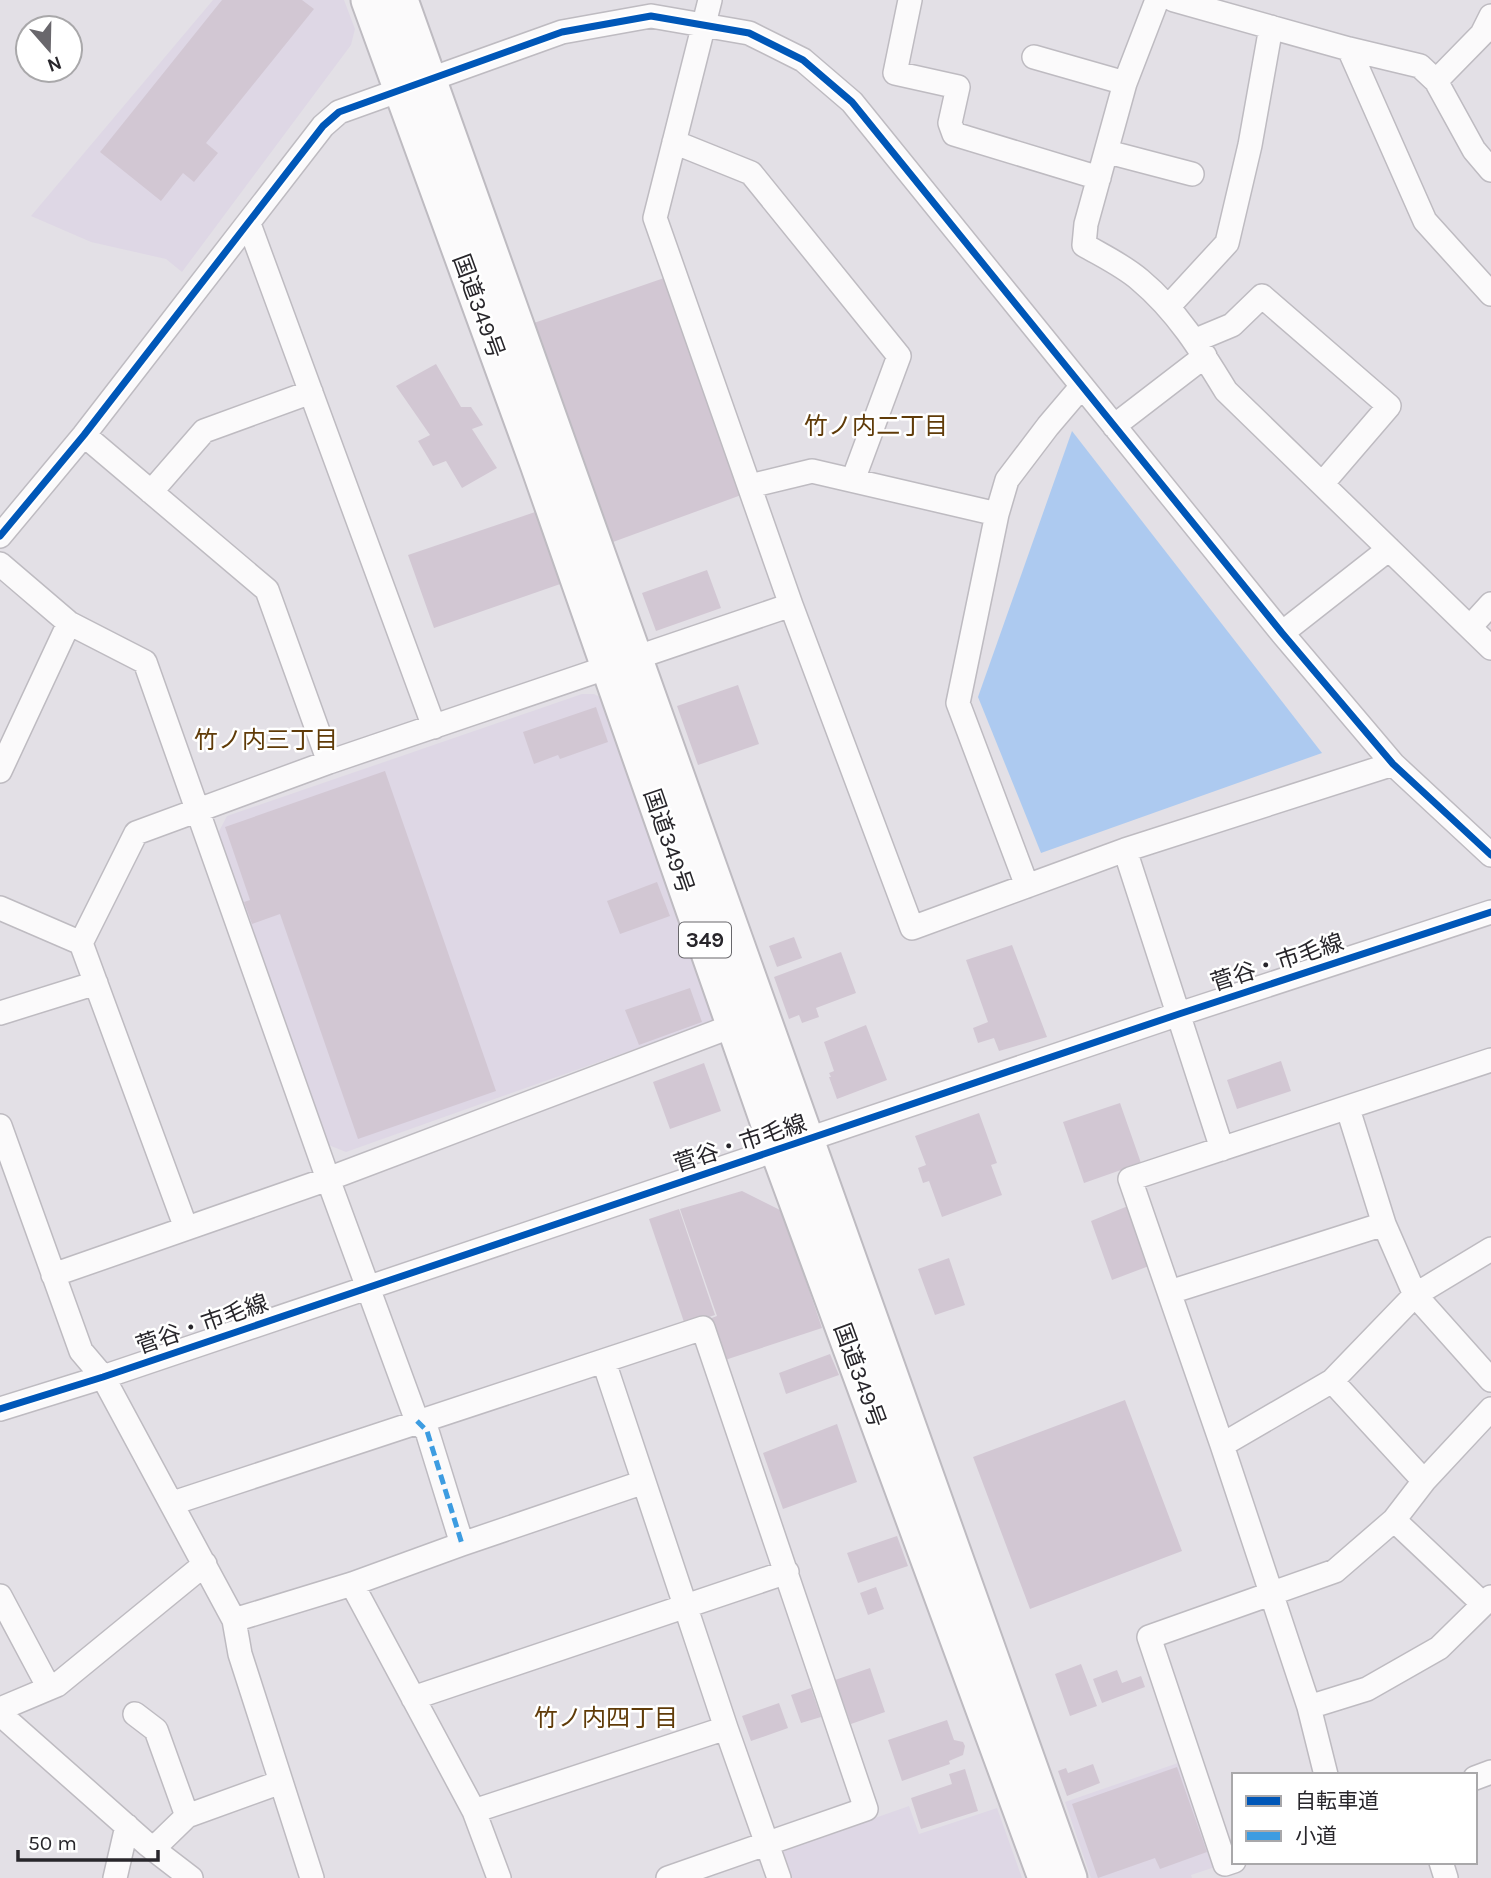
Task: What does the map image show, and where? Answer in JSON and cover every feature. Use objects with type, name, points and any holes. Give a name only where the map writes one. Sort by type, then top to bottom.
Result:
[{"type":"highway","name":"国道349号","points":[[368,0],[415,85]]},
{"type":"highway","name":"国道349号","points":[[401,0],[415,85],[537,464],[622,662],[1045,1878]]},
{"type":"highway","name":"国道349号","points":[[622,662],[735,1026],[792,1146],[1070,1878]]},
{"type":"street","points":[[710,0],[655,218],[791,606],[912,928],[1125,850],[1393,764]]},
{"type":"street","points":[[911,0],[895,73],[958,87],[950,123],[954,134],[1100,178]]},
{"type":"street","points":[[1157,0],[1125,83],[1086,225],[1084,245],[1138,278],[1169,306],[1200,348],[1226,391],[1491,648]]},
{"type":"street","points":[[1174,0],[1199,3],[1271,27],[1420,66],[1436,81],[1474,150],[1491,170]]},
{"type":"street","points":[[0,536],[84,435],[323,126],[339,112],[562,32],[599,24],[651,16],[749,33],[803,60],[852,102],[1282,634],[1393,764],[1491,855]]},
{"type":"street","points":[[1436,81],[1482,34],[1491,16]]},
{"type":"street","points":[[1169,306],[1227,243],[1250,145],[1271,27]]},
{"type":"street","points":[[1349,49],[1424,221],[1489,288]]},
{"type":"street","points":[[1034,57],[1125,83]]},
{"type":"street","points":[[674,142],[751,173],[899,356],[853,480]]},
{"type":"street","points":[[1108,152],[1192,174]]},
{"type":"street","points":[[249,224],[434,727]]},
{"type":"street","points":[[1114,426],[1200,348],[1232,326],[1262,296],[1389,406],[1322,484]]},
{"type":"street","points":[[1027,886],[958,704],[997,514],[1007,480],[1082,386]]},
{"type":"street","points":[[151,492],[204,431],[311,392]]},
{"type":"street","points":[[84,435],[267,590],[330,762]]},
{"type":"street","points":[[750,485],[812,471],[997,514]]},
{"type":"street","points":[[1282,634],[1389,549]]},
{"type":"street","points":[[0,564],[69,623],[145,662],[328,1179],[417,1421],[426,1431],[462,1544]]},
{"type":"street","points":[[1470,627],[1491,604]]},
{"type":"street","points":[[81,943],[136,833],[330,762],[791,606]]},
{"type":"street","points":[[0,771],[69,623]]},
{"type":"street","points":[[1125,850],[1222,1149]]},
{"type":"street","points":[[0,908],[81,943],[186,1228]]},
{"type":"street","name":"菅谷・市毛線","points":[[0,1409],[103,1377],[1179,1014],[1491,912]]},
{"type":"street","points":[[0,1013],[96,983]]},
{"type":"street","points":[[53,1275],[328,1179],[735,1026]]},
{"type":"street","points":[[1326,1773],[1309,1707],[1130,1179],[1491,1060]]},
{"type":"street","points":[[1348,1109],[1384,1224],[1415,1295],[1491,1380]]},
{"type":"street","points":[[0,1126],[82,1351],[103,1377],[234,1620],[240,1654],[312,1878]]},
{"type":"street","points":[[1170,1292],[1384,1224]]},
{"type":"street","points":[[1222,1445],[1332,1381],[1415,1295],[1491,1249]]},
{"type":"street","points":[[173,1503],[703,1328],[866,1810],[668,1878]]},
{"type":"street","points":[[604,1362],[765,1845],[779,1878]]},
{"type":"street","points":[[1332,1381],[1424,1481]]},
{"type":"street","points":[[1232,1862],[1225,1864],[1149,1637],[1335,1571],[1394,1520],[1424,1481],[1491,1409]]},
{"type":"street","points":[[234,1620],[352,1584],[644,1482]]},
{"type":"street","points":[[1309,1707],[1367,1689],[1439,1648],[1487,1601],[1394,1520]]},
{"type":"street","points":[[191,1878],[153,1849],[0,1712],[67,1677],[205,1564]]},
{"type":"street","points":[[413,1698],[787,1572]]},
{"type":"street","points":[[352,1584],[474,1811],[499,1878]]},
{"type":"street","points":[[0,1596],[49,1688]]},
{"type":"street","points":[[135,1714],[156,1730],[187,1816]]},
{"type":"street","points":[[474,1811],[726,1728]]},
{"type":"street","points":[[153,1849],[187,1816],[281,1782]]},
{"type":"street","points":[[115,1878],[127,1826]]},
{"type":"shaded area","points":[[213,0],[344,0],[355,29],[351,45],[182,272],[166,259],[91,242],[31,216]]},
{"type":"shaded area","points":[[582,694],[594,694],[604,699],[714,1021],[346,1152],[326,1144],[216,837],[227,816]]},
{"type":"shaded area","points":[[1181,1762],[1215,1867],[1191,1875],[1192,1878],[1091,1878],[1065,1802]]},
{"type":"shaded area","points":[[909,1806],[919,1834],[997,1808],[1022,1878],[789,1878],[779,1852]]},
{"type":"water","points":[[1072,431],[1322,753],[1041,853],[978,697]]},
{"type":"building","points":[[222,0],[302,0],[314,9],[206,143],[218,153],[194,182],[183,173],[161,201],[100,152]]},
{"type":"building","points":[[667,277],[744,494],[613,542],[531,324]]},
{"type":"building","points":[[436,364],[461,407],[471,407],[483,425],[472,429],[497,468],[462,488],[446,461],[433,466],[418,441],[430,435],[396,386]]},
{"type":"building","points":[[541,510],[566,582],[434,628],[408,555]]},
{"type":"building","points":[[707,570],[721,608],[656,631],[642,593]]},
{"type":"building","points":[[738,685],[759,744],[698,765],[677,706]]},
{"type":"building","points":[[596,707],[608,742],[560,759],[558,755],[534,764],[523,732]]},
{"type":"building","points":[[385,771],[496,1091],[358,1139],[280,914],[252,924],[244,902],[250,900],[225,827]]},
{"type":"building","points":[[657,882],[670,916],[620,934],[607,901]]},
{"type":"building","points":[[794,937],[802,958],[777,967],[769,946]]},
{"type":"building","points":[[1012,945],[1047,1037],[999,1051],[994,1038],[978,1043],[973,1028],[988,1022],[966,960]]},
{"type":"building","points":[[841,952],[856,993],[816,1008],[819,1017],[802,1023],[799,1015],[789,1019],[774,977]]},
{"type":"building","points":[[690,988],[702,1022],[639,1045],[625,1010]]},
{"type":"building","points":[[866,1025],[887,1080],[837,1099],[829,1077],[829,1073],[834,1071],[824,1042]]},
{"type":"building","points":[[1281,1061],[1291,1091],[1237,1109],[1227,1080]]},
{"type":"building","points":[[704,1063],[721,1111],[670,1129],[653,1082]]},
{"type":"building","points":[[1120,1103],[1141,1163],[1084,1183],[1063,1122]]},
{"type":"building","points":[[979,1113],[997,1163],[991,1165],[1002,1195],[942,1217],[929,1181],[923,1183],[918,1168],[926,1165],[915,1136]]},
{"type":"building","points":[[742,1191],[782,1211],[822,1328],[725,1360],[709,1319],[717,1316],[680,1209]]},
{"type":"building","points":[[1128,1206],[1149,1266],[1112,1280],[1091,1221]]},
{"type":"building","points":[[679,1209],[715,1315],[685,1325],[649,1219]]},
{"type":"building","points":[[949,1258],[965,1305],[935,1315],[918,1269]]},
{"type":"building","points":[[830,1354],[839,1375],[786,1394],[779,1373]]},
{"type":"building","points":[[1125,1400],[1182,1551],[1030,1609],[973,1457]]},
{"type":"building","points":[[837,1424],[857,1482],[783,1509],[763,1453]]},
{"type":"building","points":[[897,1536],[908,1566],[858,1583],[847,1553]]},
{"type":"building","points":[[876,1587],[884,1609],[868,1615],[860,1593]]},
{"type":"building","points":[[1081,1664],[1097,1706],[1070,1716],[1055,1674]]},
{"type":"building","points":[[870,1668],[885,1712],[851,1724],[835,1680]]},
{"type":"building","points":[[1117,1670],[1122,1683],[1141,1676],[1145,1687],[1102,1703],[1093,1679]]},
{"type":"building","points":[[811,1688],[821,1717],[801,1723],[791,1695]]},
{"type":"building","points":[[779,1703],[788,1728],[751,1741],[742,1716]]},
{"type":"building","points":[[947,1720],[954,1740],[963,1742],[965,1746],[963,1755],[949,1761],[950,1764],[902,1781],[888,1740]]},
{"type":"building","points":[[1093,1764],[1100,1783],[1067,1796],[1058,1771],[1066,1768],[1068,1773]]},
{"type":"building","points":[[1177,1767],[1207,1852],[1160,1869],[1155,1858],[1098,1878],[1072,1804]]},
{"type":"building","points":[[965,1769],[978,1811],[921,1829],[911,1798],[952,1784],[949,1774]]},
{"type":"marked path","points":[[417,1421],[427,1431],[462,1544]]},
{"type":"cycle path","points":[[0,536],[84,435],[323,126],[339,112],[562,32],[651,16],[749,33],[803,60],[852,102],[1282,633],[1393,764],[1491,855]]},
{"type":"cycle path","points":[[0,1409],[103,1377],[1179,1014],[1491,912]]},
{"type":"district","name":"竹ノ内二丁目","points":[[876,426]]},
{"type":"district","name":"竹ノ内三丁目","points":[[266,740]]},
{"type":"district","name":"竹ノ内四丁目","points":[[606,1718]]}]
